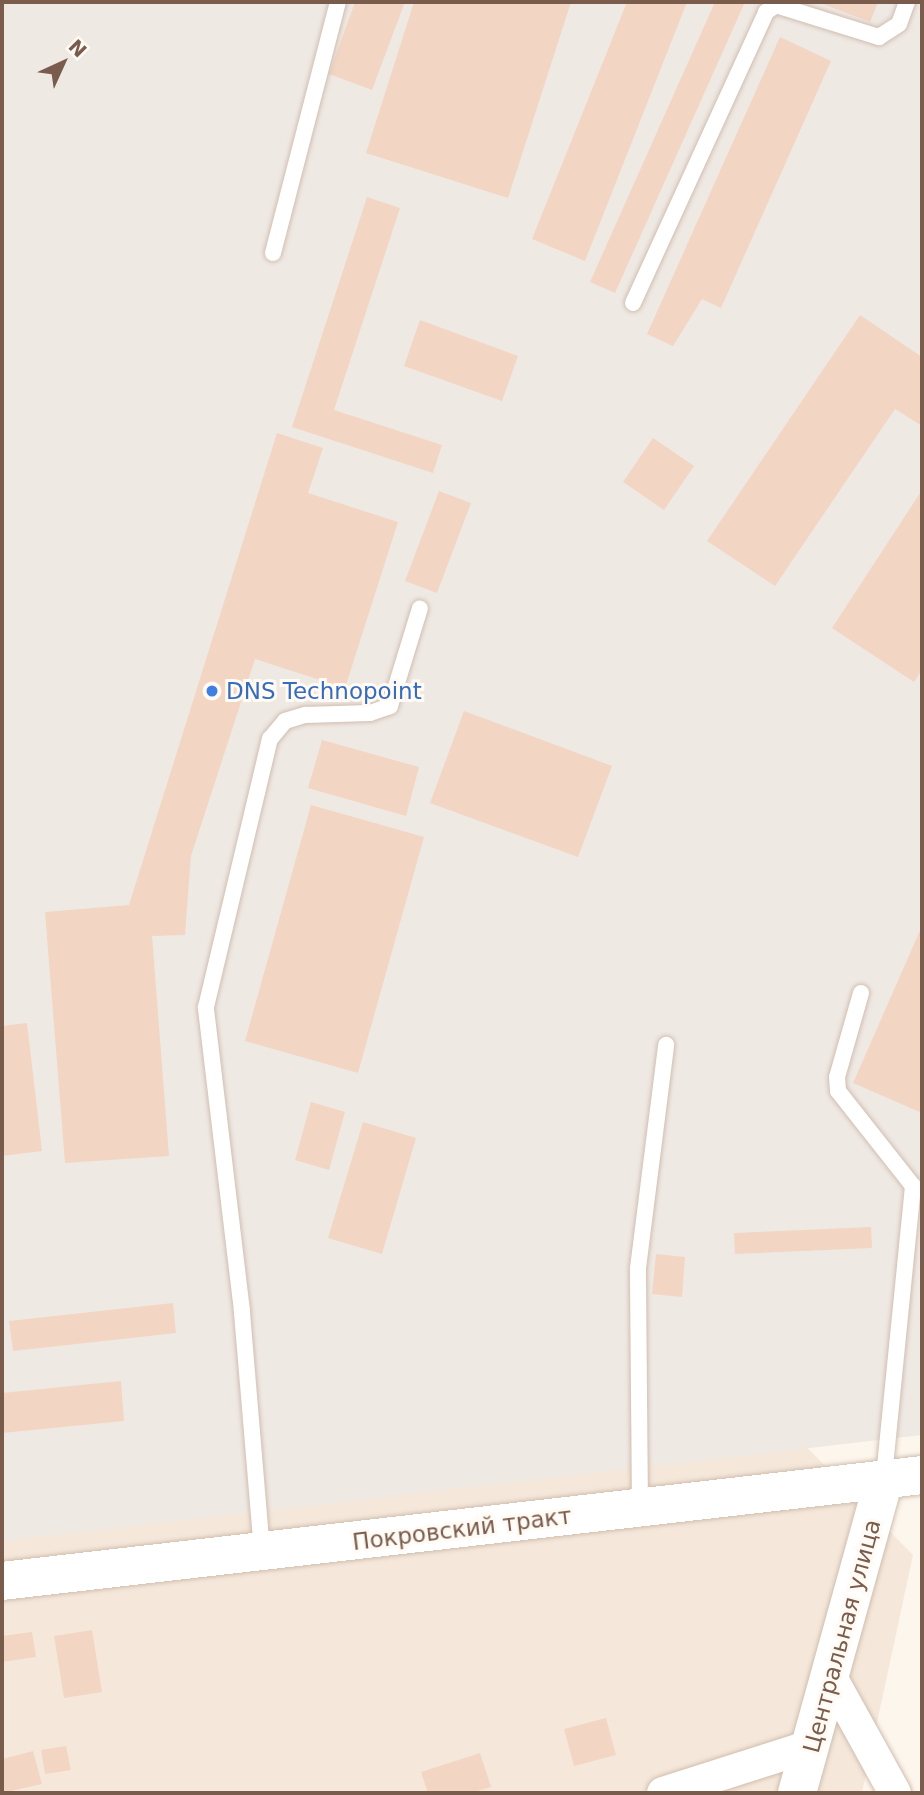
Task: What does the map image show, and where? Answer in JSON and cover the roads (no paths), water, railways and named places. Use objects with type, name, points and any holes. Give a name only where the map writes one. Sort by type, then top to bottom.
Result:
[{"type":"main road","name":"Покровский тракт","points":[[2,1581],[922,1475]]},
{"type":"main road","name":"Центральная улица","points":[[797,1793],[832,1679],[884,1479]]},
{"type":"street","points":[[832,1679],[895,1793]]},
{"type":"street","points":[[663,1793],[813,1745]]},
{"type":"lane","points":[[273,253],[338,2]]},
{"type":"lane","points":[[633,303],[766,12],[776,5],[879,37],[899,24],[907,2]]},
{"type":"lane","points":[[262,1553],[242,1311],[206,1007],[270,739],[285,721],[305,715],[370,713],[390,706],[420,608]]},
{"type":"lane","points":[[861,993],[837,1077],[838,1091],[912,1186],[884,1479]]},
{"type":"lane","points":[[640,1508],[638,1268],[666,1045]]},
{"type":"place","name":"DNS Technopoint","points":[[212,691]]}]
